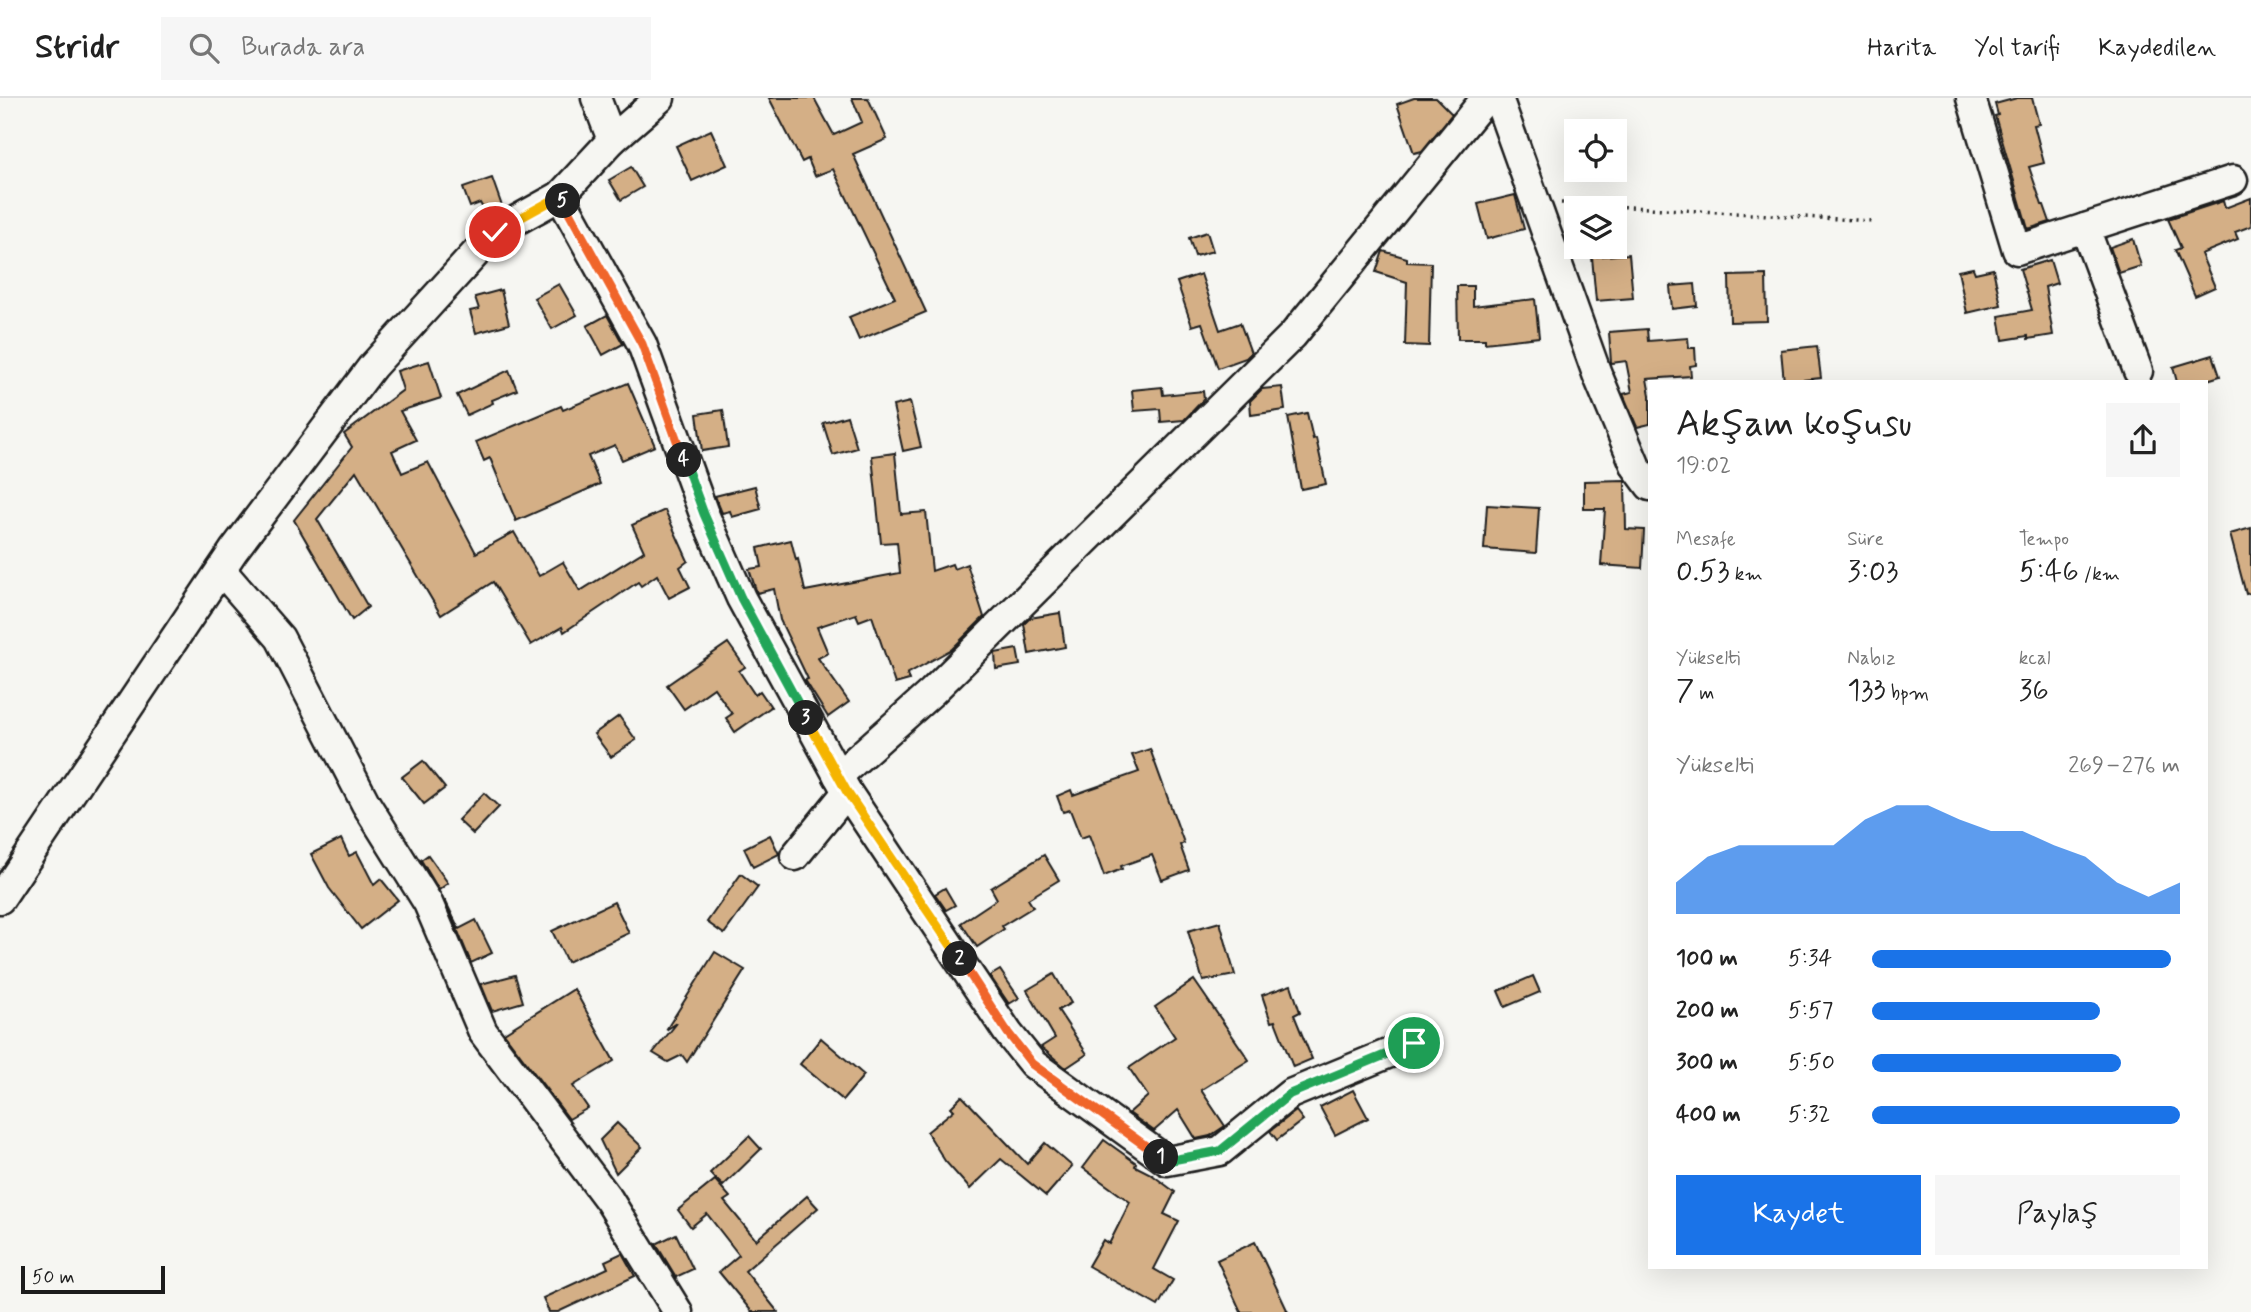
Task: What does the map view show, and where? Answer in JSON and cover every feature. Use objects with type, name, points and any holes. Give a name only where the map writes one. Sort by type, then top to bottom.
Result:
[{"type":"street","points":[[596,98],[612,140]]},
{"type":"street","points":[[0,899],[221,570],[372,367],[495,232],[560,196],[612,140],[660,98]]},
{"type":"street","points":[[795,856],[843,784],[932,692],[1293,335],[1486,98]]},
{"type":"street","points":[[1498,98],[1597,374],[1636,467],[1648,483]]},
{"type":"street","points":[[1971,98],[2017,250],[2233,180]]},
{"type":"street","points":[[560,196],[642,344],[704,514],[741,598],[843,784],[1008,1033],[1032,1064],[1167,1161],[1220,1151],[1290,1094],[1414,1043]]},
{"type":"street","points":[[2085,228],[2138,371]]},
{"type":"street","points":[[221,570],[280,638],[366,804],[428,903],[483,1032],[609,1200],[678,1312]]},
{"type":"path","points":[[1535,202],[1873,221]]},
{"type":"building","points":[[769,98],[814,98],[834,135],[862,122],[852,98],[868,98],[887,139],[853,154],[926,312],[859,340],[849,317],[895,298],[833,169],[815,176],[808,159],[802,162]]},
{"type":"building","points":[[1414,98],[1436,98],[1452,114],[1422,151],[1414,153],[1397,104]]},
{"type":"building","points":[[2017,98],[2032,98],[2039,124],[2034,125],[2044,163],[2029,167],[2050,222],[2028,229],[1995,116],[1998,115],[1995,104]]},
{"type":"building","points":[[711,130],[727,165],[692,181],[676,146]]},
{"type":"building","points":[[631,167],[643,187],[621,200],[609,180]]},
{"type":"building","points":[[492,178],[503,209],[488,217],[480,203],[470,207],[463,188]]},
{"type":"building","points":[[1515,195],[1524,229],[1487,239],[1478,204]]},
{"type":"building","points":[[2251,198],[2251,226],[2235,232],[2238,239],[2201,254],[2215,287],[2195,296],[2175,250],[2181,248],[2168,219],[2223,201],[2225,208]]},
{"type":"building","points":[[1207,232],[1213,251],[1195,256],[1189,238]]},
{"type":"building","points":[[2133,239],[2141,266],[2119,273],[2110,247]]},
{"type":"building","points":[[1383,251],[1407,258],[1407,262],[1431,263],[1429,346],[1405,345],[1407,282],[1376,272]]},
{"type":"building","points":[[1627,254],[1633,298],[1596,301],[1592,259],[1627,259]]},
{"type":"building","points":[[2050,260],[2057,283],[2045,287],[2053,335],[2003,340],[1999,316],[2032,310],[2020,269]]},
{"type":"building","points":[[1973,268],[1975,273],[1993,269],[2001,305],[1967,313],[1958,271]]},
{"type":"building","points":[[1201,274],[1220,330],[1240,323],[1251,353],[1246,358],[1218,368],[1202,323],[1192,326],[1177,282]]},
{"type":"building","points":[[1766,275],[1767,321],[1730,322],[1729,276]]},
{"type":"building","points":[[559,284],[577,315],[552,329],[534,298]]},
{"type":"building","points":[[1695,284],[1697,306],[1672,309],[1670,286]]},
{"type":"building","points":[[1457,286],[1473,286],[1473,306],[1535,299],[1539,337],[1485,343],[1485,339],[1458,339]]},
{"type":"building","points":[[501,290],[509,324],[476,333],[470,311],[479,309],[475,297]]},
{"type":"building","points":[[607,315],[623,344],[603,355],[587,326]]},
{"type":"building","points":[[1647,329],[1648,341],[1688,338],[1689,348],[1695,348],[1696,365],[1690,366],[1691,376],[1647,379],[1648,424],[1637,427],[1623,394],[1632,392],[1626,361],[1611,363],[1609,332]]},
{"type":"building","points":[[1817,346],[1821,378],[1784,380],[1781,350]]},
{"type":"building","points":[[2213,355],[2220,376],[2207,380],[2176,380],[2173,367]]},
{"type":"building","points":[[429,361],[441,398],[400,411],[416,440],[392,451],[402,473],[428,462],[476,553],[514,532],[539,576],[563,562],[580,591],[644,551],[632,525],[665,510],[688,561],[680,567],[690,587],[669,598],[657,575],[641,586],[638,582],[564,632],[562,627],[531,645],[493,582],[441,615],[356,471],[317,519],[368,607],[352,620],[294,520],[352,447],[344,434],[403,390],[397,371]]},
{"type":"building","points":[[509,370],[517,390],[492,400],[493,403],[467,415],[457,395]]},
{"type":"building","points":[[628,383],[655,446],[622,460],[615,445],[588,456],[600,484],[516,521],[490,458],[484,461],[476,442],[561,406],[563,410]]},
{"type":"building","points":[[1162,387],[1163,395],[1203,391],[1204,399],[1184,420],[1161,422],[1160,409],[1134,411],[1132,390]]},
{"type":"building","points":[[1282,387],[1285,410],[1251,415],[1250,401],[1262,389]]},
{"type":"building","points":[[910,402],[921,447],[903,451],[893,406]]},
{"type":"building","points":[[723,410],[728,447],[702,451],[697,414]]},
{"type":"building","points":[[1307,413],[1313,439],[1316,438],[1326,484],[1301,489],[1288,417]]},
{"type":"building","points":[[847,416],[857,448],[833,455],[823,423]]},
{"type":"building","points":[[895,453],[901,514],[926,512],[932,571],[952,564],[954,569],[967,564],[984,617],[952,649],[907,674],[909,680],[895,684],[872,616],[859,621],[856,614],[817,627],[828,653],[818,658],[849,702],[828,717],[805,680],[808,679],[780,620],[774,589],[757,593],[749,569],[762,567],[758,548],[791,540],[805,591],[900,573],[897,542],[881,543],[872,456]]},
{"type":"building","points":[[1625,480],[1626,529],[1644,530],[1642,568],[1601,565],[1605,509],[1584,509],[1584,481]]},
{"type":"building","points":[[755,486],[761,509],[732,517],[730,511],[722,513],[715,496]]},
{"type":"building","points":[[1487,505],[1539,508],[1536,553],[1484,549]]},
{"type":"building","points":[[2251,528],[2251,593],[2246,594],[2230,534]]},
{"type":"building","points":[[1060,613],[1065,647],[1029,654],[1024,624],[1030,618]]},
{"type":"building","points":[[728,643],[745,667],[739,671],[755,695],[760,691],[771,707],[735,732],[726,718],[732,714],[714,688],[684,709],[667,685]]},
{"type":"building","points":[[1017,649],[1020,665],[996,669],[995,653]]},
{"type":"building","points":[[619,716],[636,740],[611,757],[594,734]]},
{"type":"building","points":[[1150,749],[1184,843],[1180,845],[1189,870],[1162,880],[1152,855],[1121,866],[1122,869],[1104,876],[1089,835],[1081,838],[1070,810],[1063,812],[1057,796],[1071,790],[1073,795],[1139,772],[1132,755]]},
{"type":"building","points":[[423,761],[445,788],[424,804],[402,777]]},
{"type":"building","points":[[484,793],[499,807],[473,834],[458,820]]},
{"type":"building","points":[[770,835],[779,854],[753,867],[744,848]]},
{"type":"building","points":[[341,839],[349,856],[357,852],[374,885],[381,879],[398,900],[361,929],[329,888],[311,854]]},
{"type":"building","points":[[428,855],[448,883],[439,890],[421,860]]},
{"type":"building","points":[[1044,855],[1059,880],[1028,899],[1033,907],[1002,926],[1004,929],[977,947],[961,923],[997,899],[991,888]]},
{"type":"building","points":[[741,874],[758,887],[724,934],[707,922]]},
{"type":"building","points":[[945,888],[955,905],[946,910],[935,894]]},
{"type":"building","points":[[445,900],[459,929],[476,920],[492,953],[471,963]]},
{"type":"building","points":[[614,902],[629,933],[567,962],[552,931]]},
{"type":"building","points":[[1220,922],[1235,975],[1203,981],[1188,931]]},
{"type":"building","points":[[715,952],[745,970],[687,1062],[682,1055],[668,1062],[653,1053],[677,1023],[666,1030]]},
{"type":"building","points":[[1000,970],[1019,998],[1009,1004],[990,976]]},
{"type":"building","points":[[1054,974],[1071,1003],[1058,1010],[1087,1054],[1066,1068],[1041,1047],[1055,1038],[1027,990]]},
{"type":"building","points":[[515,975],[523,1002],[492,1011],[481,984]]},
{"type":"building","points":[[1533,976],[1540,992],[1505,1007],[1498,991]]},
{"type":"building","points":[[1194,980],[1249,1060],[1201,1090],[1225,1126],[1210,1136],[1196,1139],[1178,1110],[1154,1131],[1129,1113],[1148,1096],[1129,1068],[1175,1037],[1155,1007]]},
{"type":"building","points":[[1291,985],[1300,1012],[1294,1015],[1312,1059],[1293,1067],[1275,1021],[1271,1022],[1262,995]]},
{"type":"building","points":[[574,989],[614,1061],[573,1086],[588,1108],[569,1119],[504,1033]]},
{"type":"building","points":[[821,1038],[864,1075],[843,1100],[800,1064]]},
{"type":"building","points":[[1353,1090],[1368,1118],[1335,1135],[1320,1107]]},
{"type":"building","points":[[962,1096],[1027,1164],[1045,1143],[1072,1166],[1046,1196],[1001,1159],[970,1189],[945,1161],[927,1132],[954,1110],[951,1107]]},
{"type":"building","points":[[1296,1111],[1303,1120],[1277,1140],[1270,1131]]},
{"type":"building","points":[[617,1123],[642,1147],[616,1173],[600,1140]]},
{"type":"building","points":[[749,1136],[761,1149],[723,1186],[710,1173]]},
{"type":"building","points":[[1104,1140],[1136,1163],[1135,1166],[1175,1192],[1164,1214],[1179,1221],[1154,1269],[1173,1280],[1158,1306],[1088,1266],[1103,1240],[1109,1244],[1130,1202],[1083,1168]]},
{"type":"building","points":[[715,1180],[730,1197],[724,1201],[756,1240],[807,1196],[818,1208],[745,1271],[778,1312],[752,1312],[719,1272],[739,1255],[707,1214],[691,1227],[678,1210]]},
{"type":"building","points":[[676,1234],[693,1269],[676,1277],[656,1244]]},
{"type":"building","points":[[1255,1242],[1288,1312],[1241,1312],[1217,1260]]},
{"type":"building","points":[[622,1253],[635,1276],[558,1312],[549,1312],[543,1298],[608,1268],[605,1261]]},
{"type":"route","points":[[495,232],[560,196],[642,344],[704,514],[741,598],[847,792],[1008,1033],[1032,1064],[1167,1161],[1220,1151],[1290,1094],[1414,1043]]}]
